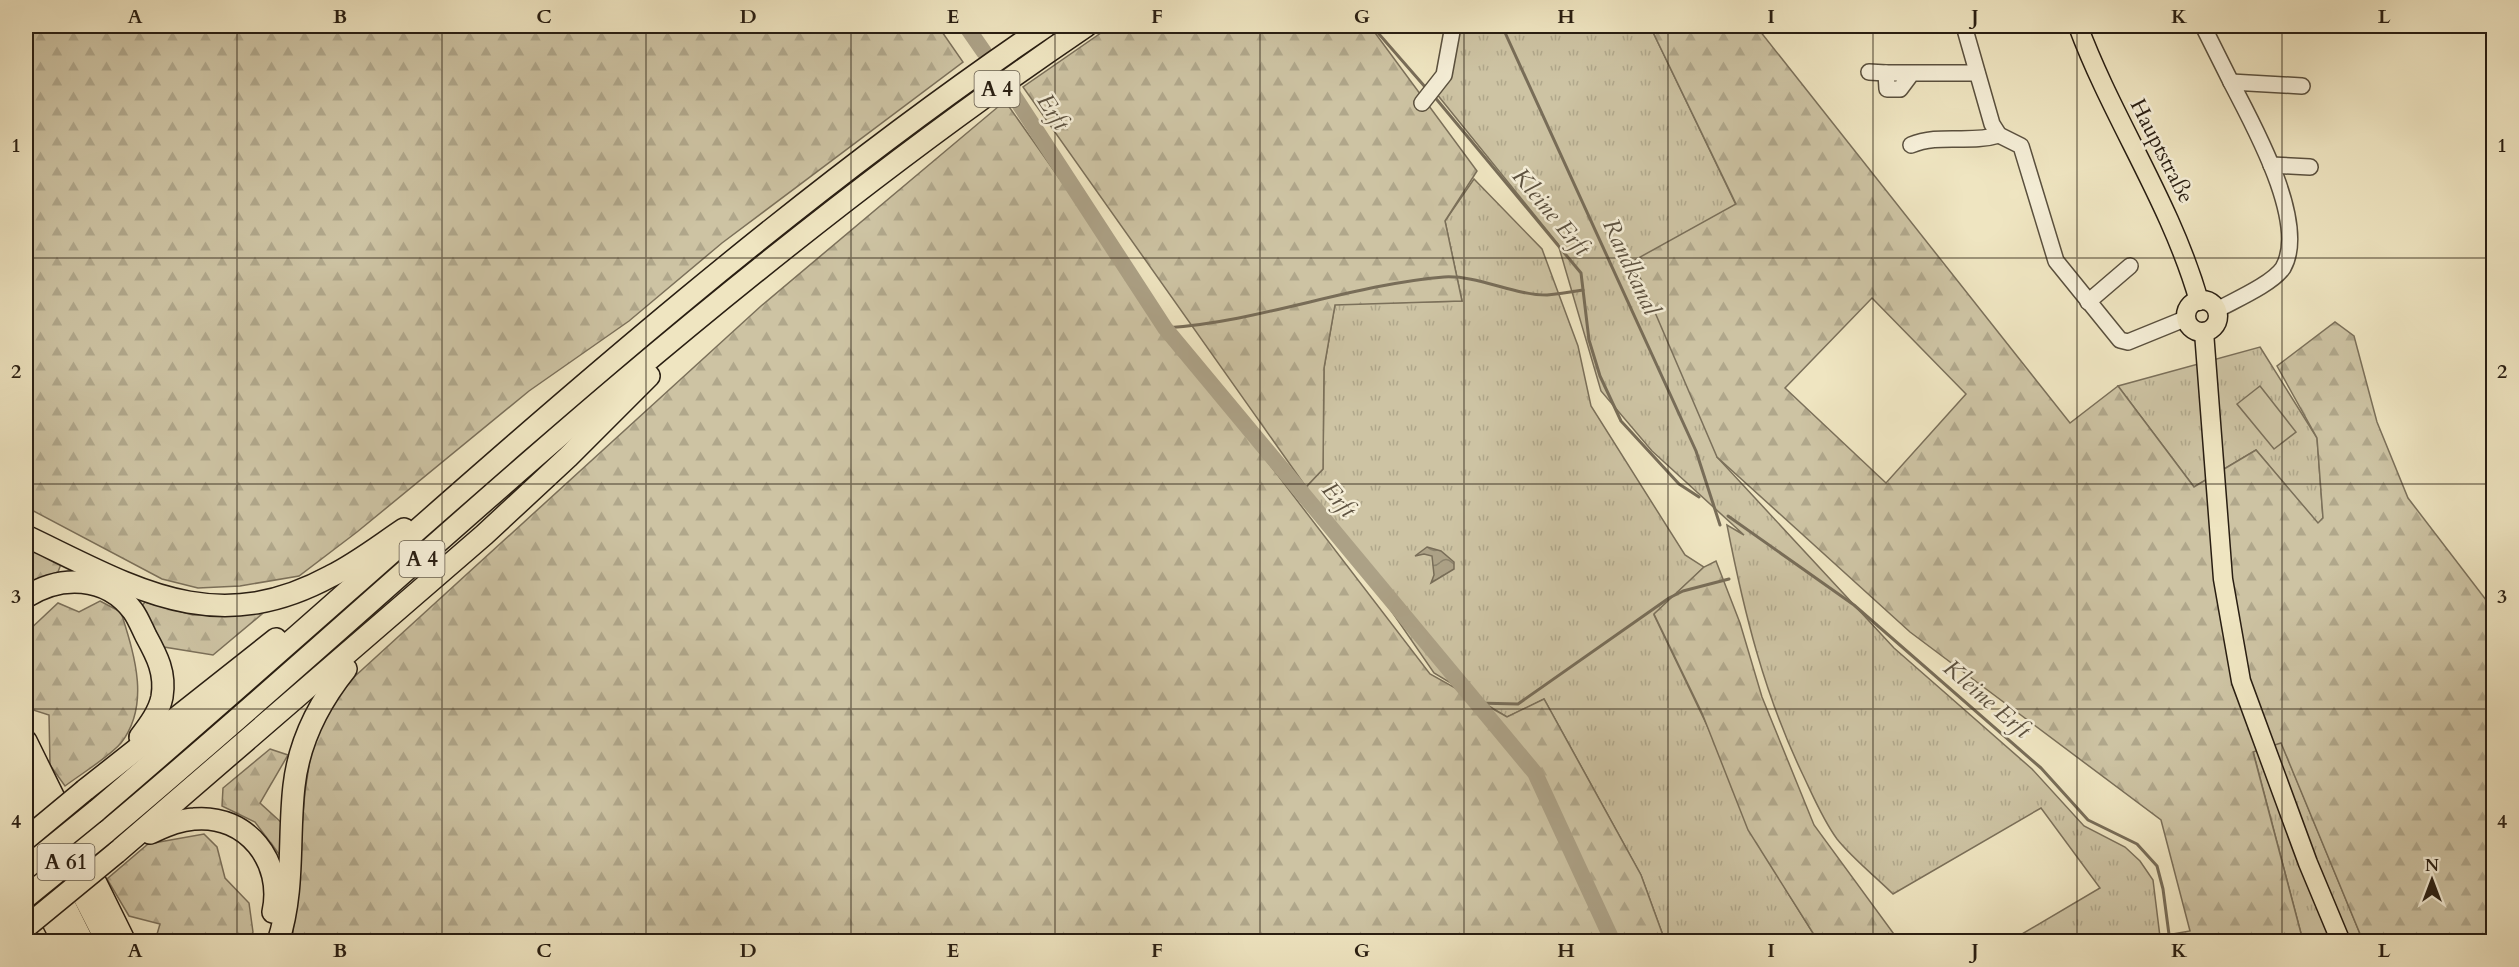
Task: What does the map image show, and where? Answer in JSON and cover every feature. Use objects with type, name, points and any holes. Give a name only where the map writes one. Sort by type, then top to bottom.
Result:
[{"type":"highway","name":"A 4","points":[[26,868],[96,811],[468,488],[576,391],[766,235],[930,108],[1046,26]]},
{"type":"highway","name":"A 4","points":[[26,897],[244,716],[620,384],[908,154],[1086,26]]},
{"type":"highway","points":[[26,927],[123,848],[383,624],[568,457],[739,287]]},
{"type":"highway","points":[[26,536],[150,594],[198,605],[233,605],[286,596],[330,577],[468,488]]},
{"type":"highway","points":[[26,839],[291,627],[431,510]]},
{"type":"highway","points":[[26,597],[43,586],[66,581],[87,582],[115,593],[133,611],[160,661],[163,676],[162,699],[153,719],[126,757]]},
{"type":"highway","points":[[278,942],[288,904],[294,786],[301,750],[312,719],[330,689],[383,624]]},
{"type":"highway","points":[[26,741],[125,942]]},
{"type":"highway","name":"A 61","points":[[26,783],[106,942]]},
{"type":"highway","points":[[123,848],[171,824],[193,819],[216,820],[237,827],[248,834],[268,860],[275,883],[274,905],[263,942]]},
{"type":"highway","name":"A 61","points":[[26,826],[82,942]]},
{"type":"highway","points":[[26,868],[63,942]]},
{"type":"main road","name":"Hauptstraße","points":[[2078,26],[2101,83],[2177,234],[2199,301]]},
{"type":"main road","points":[[2199,301],[2210,302],[2217,310],[2216,324],[2204,332],[2195,330],[2187,318],[2188,309],[2199,301]]},
{"type":"main road","points":[[2204,332],[2206,387],[2223,579],[2241,681],[2308,863],[2341,942]]},
{"type":"street","points":[[1424,100],[1437,86],[1447,63],[1453,26]]},
{"type":"street","points":[[1964,26],[1992,124],[1999,135],[2021,146],[2056,261],[2120,340],[2128,342],[2187,318]]},
{"type":"street","points":[[2203,26],[2271,165],[2289,220],[2288,255],[2282,269],[2271,279],[2217,310]]},
{"type":"street","points":[[1869,72],[1977,73]]},
{"type":"street","points":[[2231,82],[2302,86]]},
{"type":"street","points":[[1911,145],[1925,139],[1984,139],[1999,135]]},
{"type":"street","points":[[2271,165],[2310,167]]},
{"type":"street","points":[[2088,302],[2130,266]]},
{"type":"green space","points":[[26,26],[938,26],[963,62],[722,243],[629,321],[529,391],[357,532],[299,576],[240,586],[198,588],[162,579],[26,507]]},
{"type":"green space","points":[[1111,26],[1370,26],[1477,171],[1445,221],[1462,301],[1335,305],[1324,368],[1323,469],[1306,487],[1023,87]]},
{"type":"green space","points":[[1459,26],[1650,26],[1736,205],[1717,457],[1894,648],[2032,769],[2084,826],[2125,847],[2140,861],[2153,880],[2160,937],[2132,942],[2010,941],[2100,888],[2041,808],[1893,894],[1837,839],[1827,824],[1789,745],[1766,683],[1727,525],[1744,535],[1652,451],[1601,391],[1558,244],[1436,93]]},
{"type":"green space","points":[[1650,26],[1756,26],[2070,423],[2118,386],[2194,487],[2256,450],[2318,523],[2323,518],[2317,438],[2277,366],[2335,322],[2354,336],[2377,422],[2408,498],[2493,609],[2493,941],[2363,941],[2281,743],[2253,752],[2303,941],[2132,941],[2190,931],[2161,820],[1910,632],[1717,457],[1633,261],[1736,204]],"holes":[[[1872,298],[1966,394],[1886,483],[1785,388]]]},
{"type":"green space","points":[[1005,101],[1165,328],[1430,674],[1507,717],[1544,699],[1641,875],[1665,941],[292,942],[305,792],[312,746],[331,706],[353,678],[761,306]]},
{"type":"green space","points":[[1474,179],[1542,249],[1578,346],[1591,406],[1685,555],[1704,567],[1654,615],[1786,890],[1818,941],[1665,941],[1641,875],[1544,699],[1507,717],[1434,673],[1306,487],[1323,469],[1324,368],[1335,304],[1462,301],[1445,221]]},
{"type":"green space","points":[[2260,347],[2317,438],[2323,518],[2318,524],[2256,450],[2194,487],[2118,386]]},
{"type":"green space","points":[[2260,386],[2296,432],[2274,449],[2237,404]]},
{"type":"green space","points":[[26,547],[61,564],[58,572],[26,583]]},
{"type":"green space","points":[[1716,561],[1740,623],[1762,697],[1814,825],[1899,941],[1818,941],[1748,830],[1702,713],[1654,614],[1704,567]]},
{"type":"green space","points":[[100,601],[121,612],[135,662],[138,695],[135,712],[130,728],[121,743],[102,760],[65,786],[50,765],[49,715],[30,709],[26,695],[26,633],[58,603],[79,612]]},
{"type":"green space","points":[[145,602],[193,615],[262,614],[213,655],[164,647],[141,607]]},
{"type":"green space","points":[[2281,742],[2363,941],[2303,941],[2253,751]]},
{"type":"green space","points":[[270,749],[288,755],[260,803],[283,824],[282,858],[255,822],[222,806],[223,788]]},
{"type":"green space","points":[[204,834],[217,847],[225,878],[249,903],[253,932],[248,941],[155,941],[160,924],[129,916],[107,879],[148,844]]},
{"type":"water","points":[[1427,547],[1441,551],[1454,562],[1454,569],[1431,583],[1434,575],[1432,556],[1424,554],[1415,556]]},
{"type":"waterway","name":"Erft","points":[[966,26],[984,52]]},
{"type":"waterway","name":"Kleine Erft","points":[[1372,26],[1426,88]]},
{"type":"waterway","name":"Randkanal","points":[[1502,26],[1696,451],[1720,525]]},
{"type":"waterway","name":"Kleine Erft","points":[[1433,95],[1581,273],[1589,340],[1600,376],[1621,421],[1679,484],[1699,497]]},
{"type":"waterway","name":"Erft","points":[[1014,96],[1165,328],[1535,773],[1613,942]]},
{"type":"waterway","points":[[1165,328],[1235,319],[1374,288],[1444,277],[1470,279],[1534,294],[1547,295],[1583,290]]},
{"type":"waterway","name":"Kleine Erft","points":[[1728,516],[1854,605],[2041,768],[2088,820],[2137,844],[2157,866],[2163,889],[2170,942]]},
{"type":"waterway","points":[[1476,703],[1518,704],[1669,598],[1683,591],[1729,579]]}]
